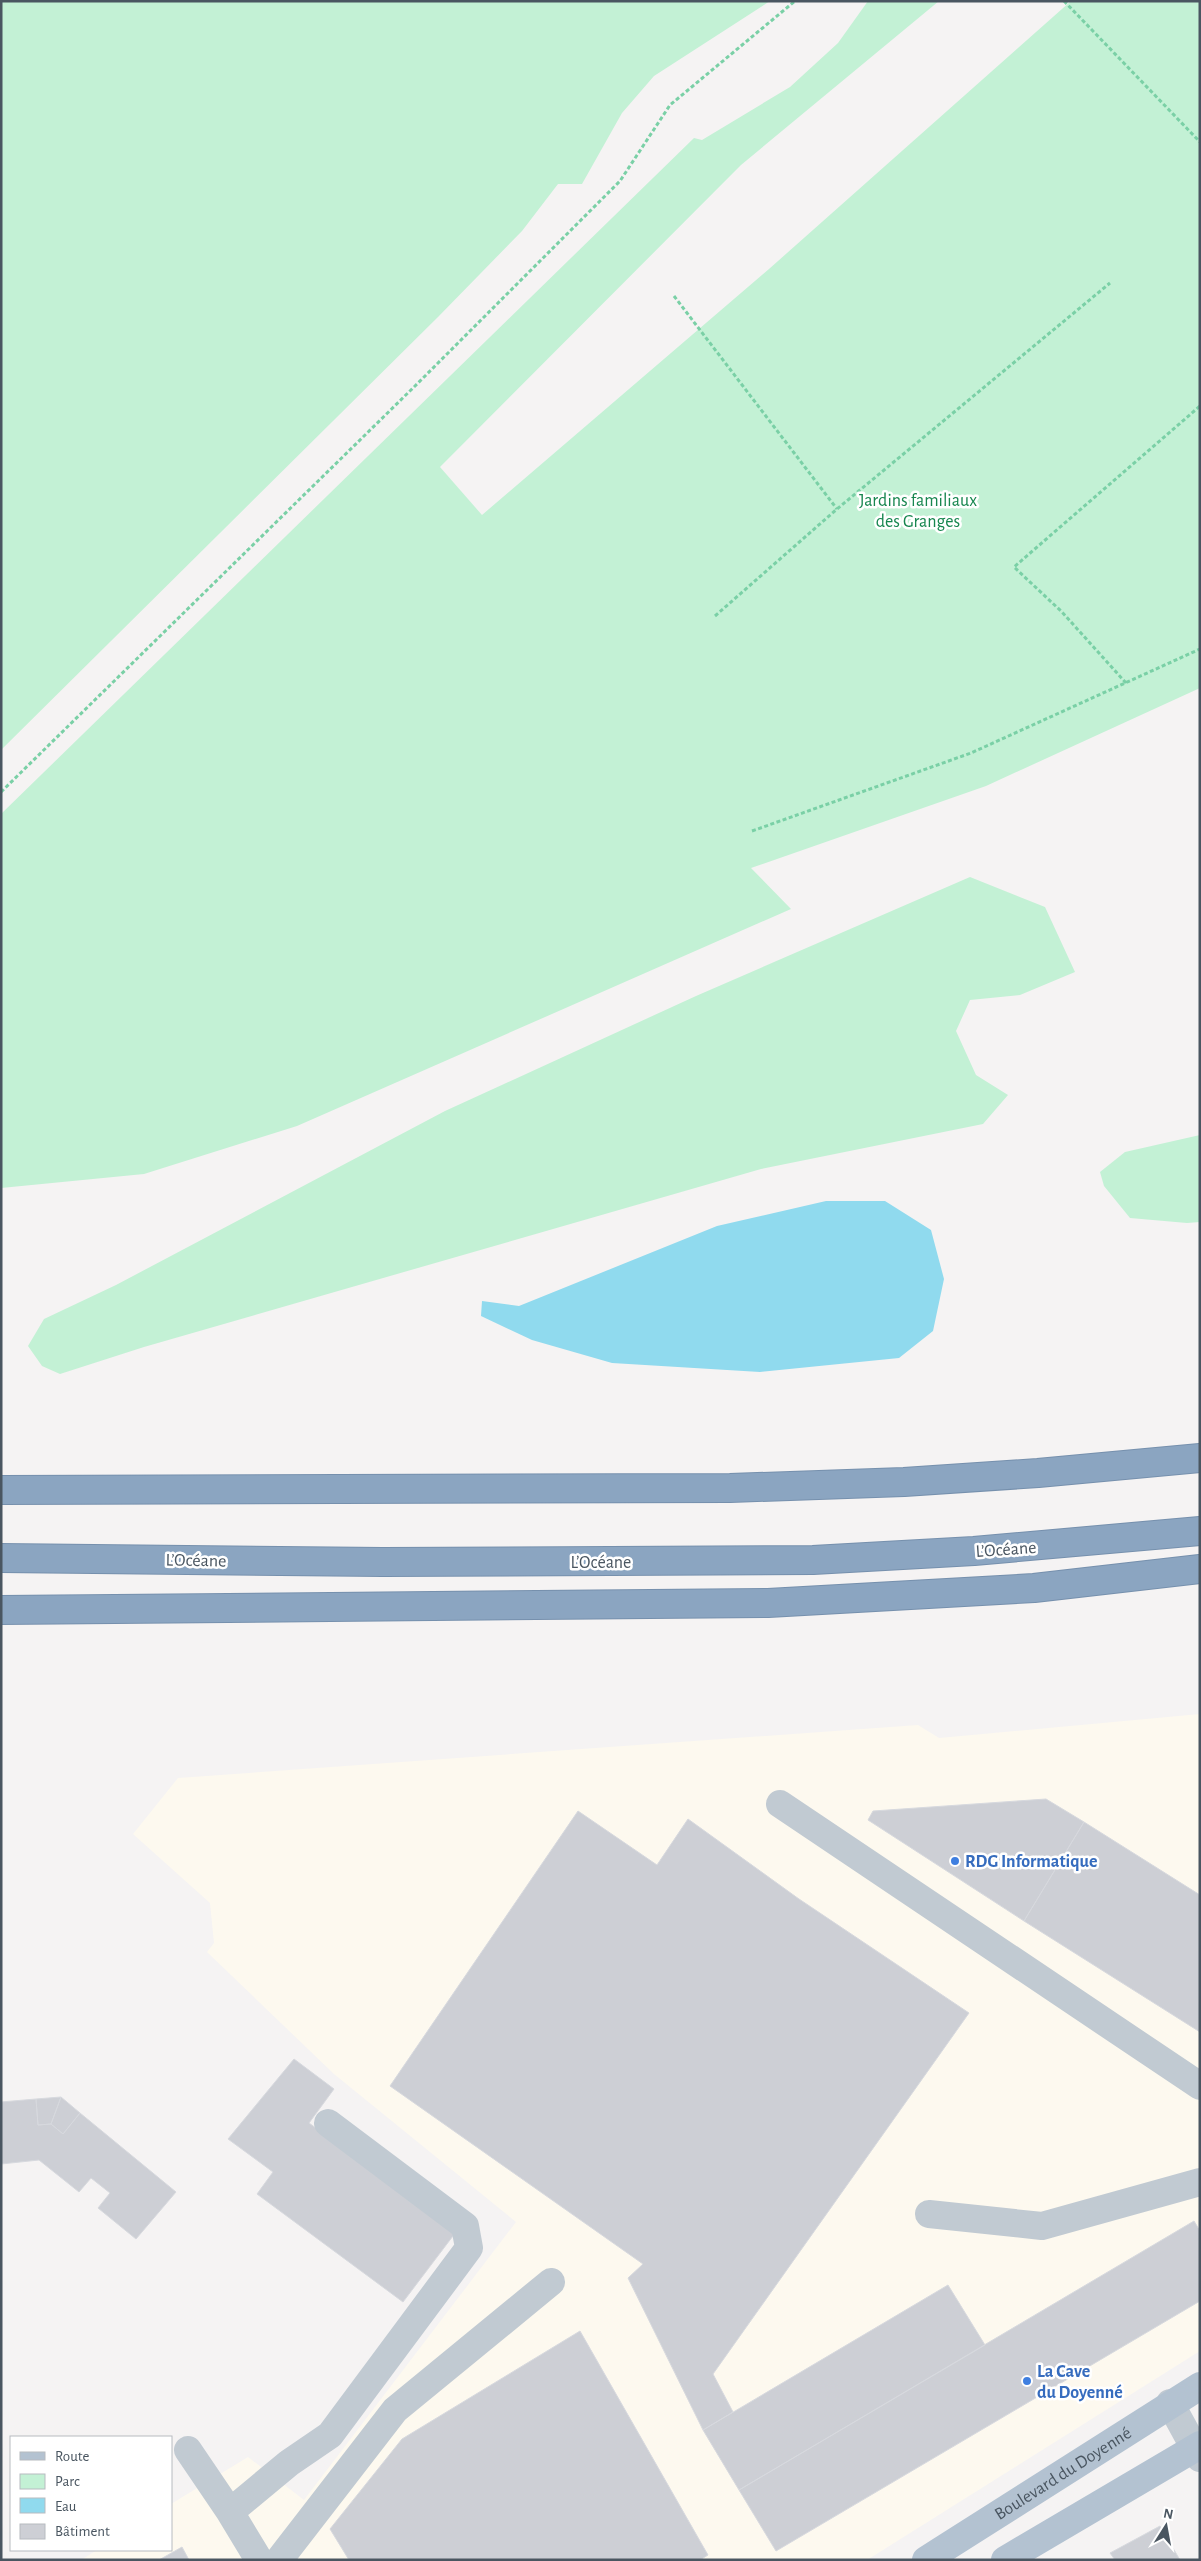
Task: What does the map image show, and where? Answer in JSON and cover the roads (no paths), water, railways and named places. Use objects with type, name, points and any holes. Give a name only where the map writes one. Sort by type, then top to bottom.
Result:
[{"type":"highway","points":[[1,1490],[730,1488],[1000,1476],[1200,1458]]},
{"type":"highway","points":[[1,1481],[72,1490]]},
{"type":"highway","name":"L’Océane","points":[[1,1558],[383,1562],[813,1560],[974,1552],[1200,1531]]},
{"type":"highway","points":[[1,1610],[768,1603],[1034,1588],[1200,1568]]},
{"type":"main road","name":"Boulevard du Doyenné","points":[[926,2560],[1170,2403],[1200,2386]]},
{"type":"main road","points":[[1016,2557],[1198,2450]]},
{"type":"street","points":[[780,1804],[1200,2086]]},
{"type":"street","points":[[230,2512],[289,2463],[330,2435],[470,2248],[465,2226],[328,2123]]},
{"type":"street","points":[[928,2214],[1042,2226],[1200,2182]]},
{"type":"street","points":[[279,2560],[395,2410],[551,2282]]},
{"type":"street","points":[[1170,2403],[1198,2450]]},
{"type":"street","points":[[188,2450],[230,2512],[259,2560]]},
{"type":"water","points":[[826,1201],[885,1201],[931,1230],[944,1279],[933,1331],[899,1358],[760,1372],[612,1363],[532,1340],[481,1316],[482,1301],[519,1306],[717,1226]]},
{"type":"place","name":"RDG Informatique","points":[[955,1861]]},
{"type":"place","name":"La Cave du Doyenné","points":[[1027,2381]]},
{"type":"park label","name":"Jardins familiaux des Granges","points":[[918,510]]}]
